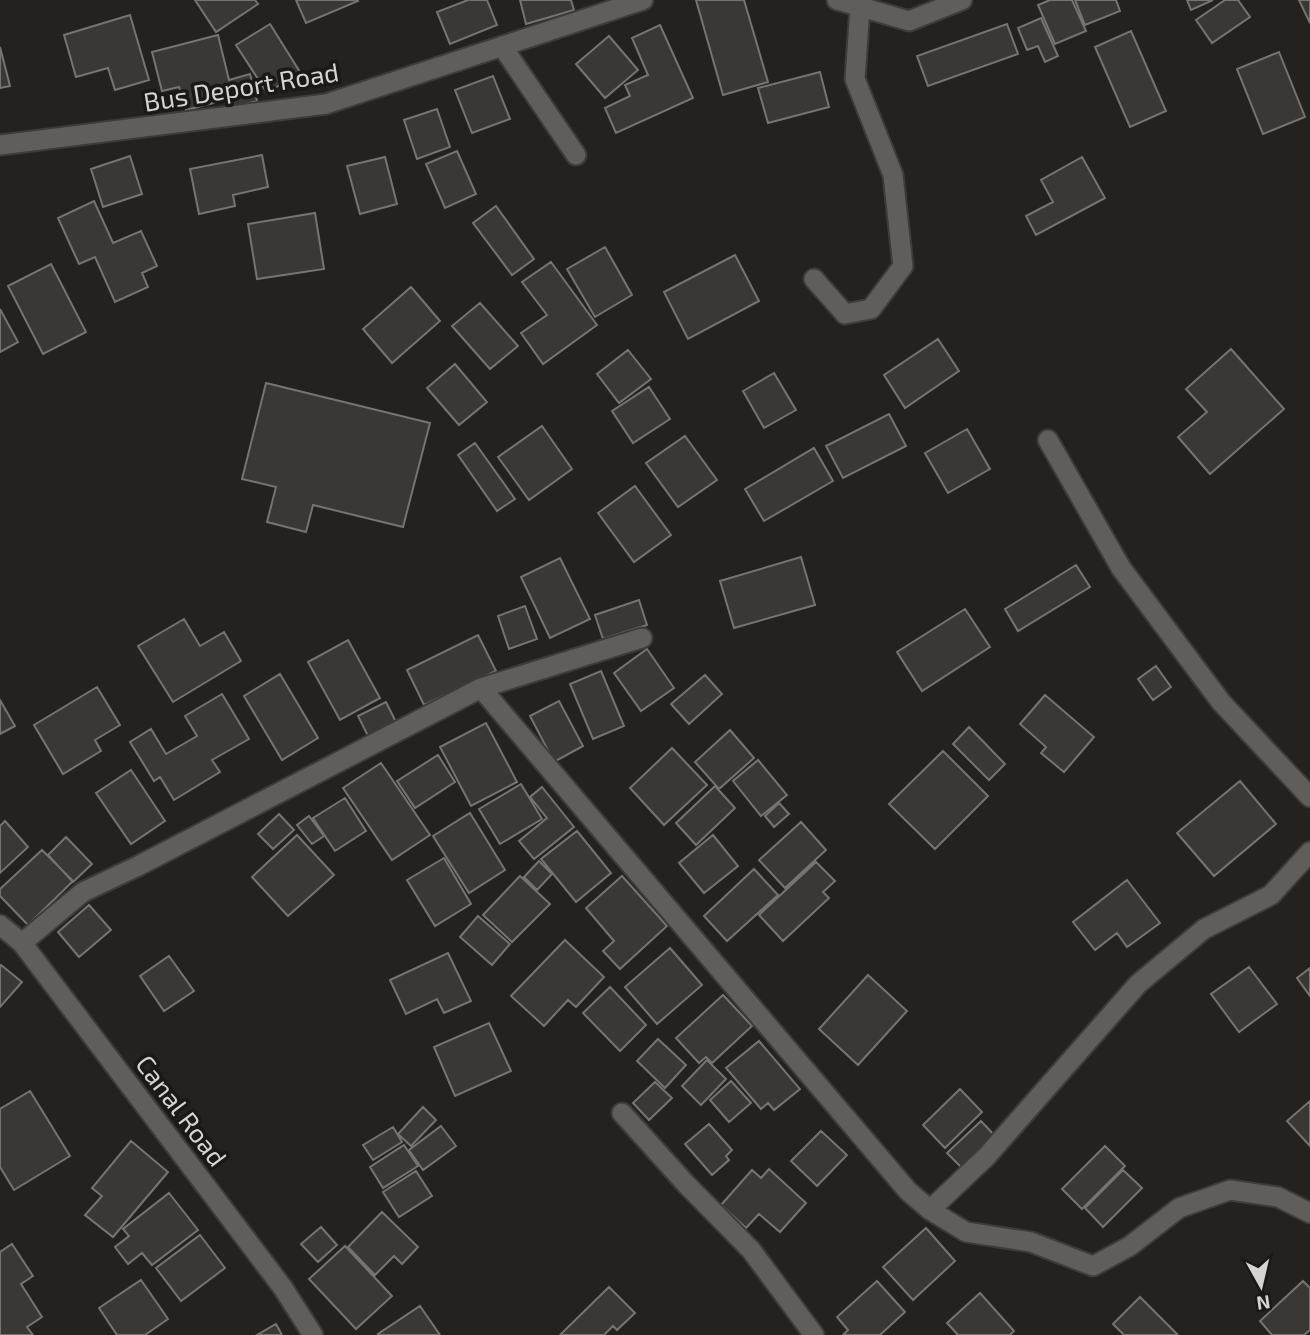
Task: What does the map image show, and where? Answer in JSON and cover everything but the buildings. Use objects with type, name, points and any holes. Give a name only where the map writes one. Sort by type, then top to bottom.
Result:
[{"type":"street","name":"Bus Deport Road","points":[[0,145],[326,104],[643,0]]},
{"type":"street","points":[[837,0],[909,21],[962,0]]},
{"type":"street","points":[[814,279],[845,314],[871,309],[904,266],[893,175],[855,79],[860,7]]},
{"type":"street","points":[[502,46],[576,155]]},
{"type":"street","points":[[1048,440],[1121,568],[1221,702],[1310,797]]},
{"type":"street","points":[[22,943],[83,892],[481,688],[642,638]]},
{"type":"street","points":[[481,688],[899,1181],[930,1210],[966,1232],[1031,1242],[1093,1266],[1130,1246],[1179,1208],[1230,1190],[1278,1196],[1310,1213]]},
{"type":"street","points":[[930,1210],[987,1156],[1138,984],[1204,929],[1271,895],[1310,852]]},
{"type":"street","name":"Canal Road","points":[[0,925],[22,943],[283,1288],[313,1335]]},
{"type":"street","points":[[622,1113],[751,1250],[814,1335]]}]
